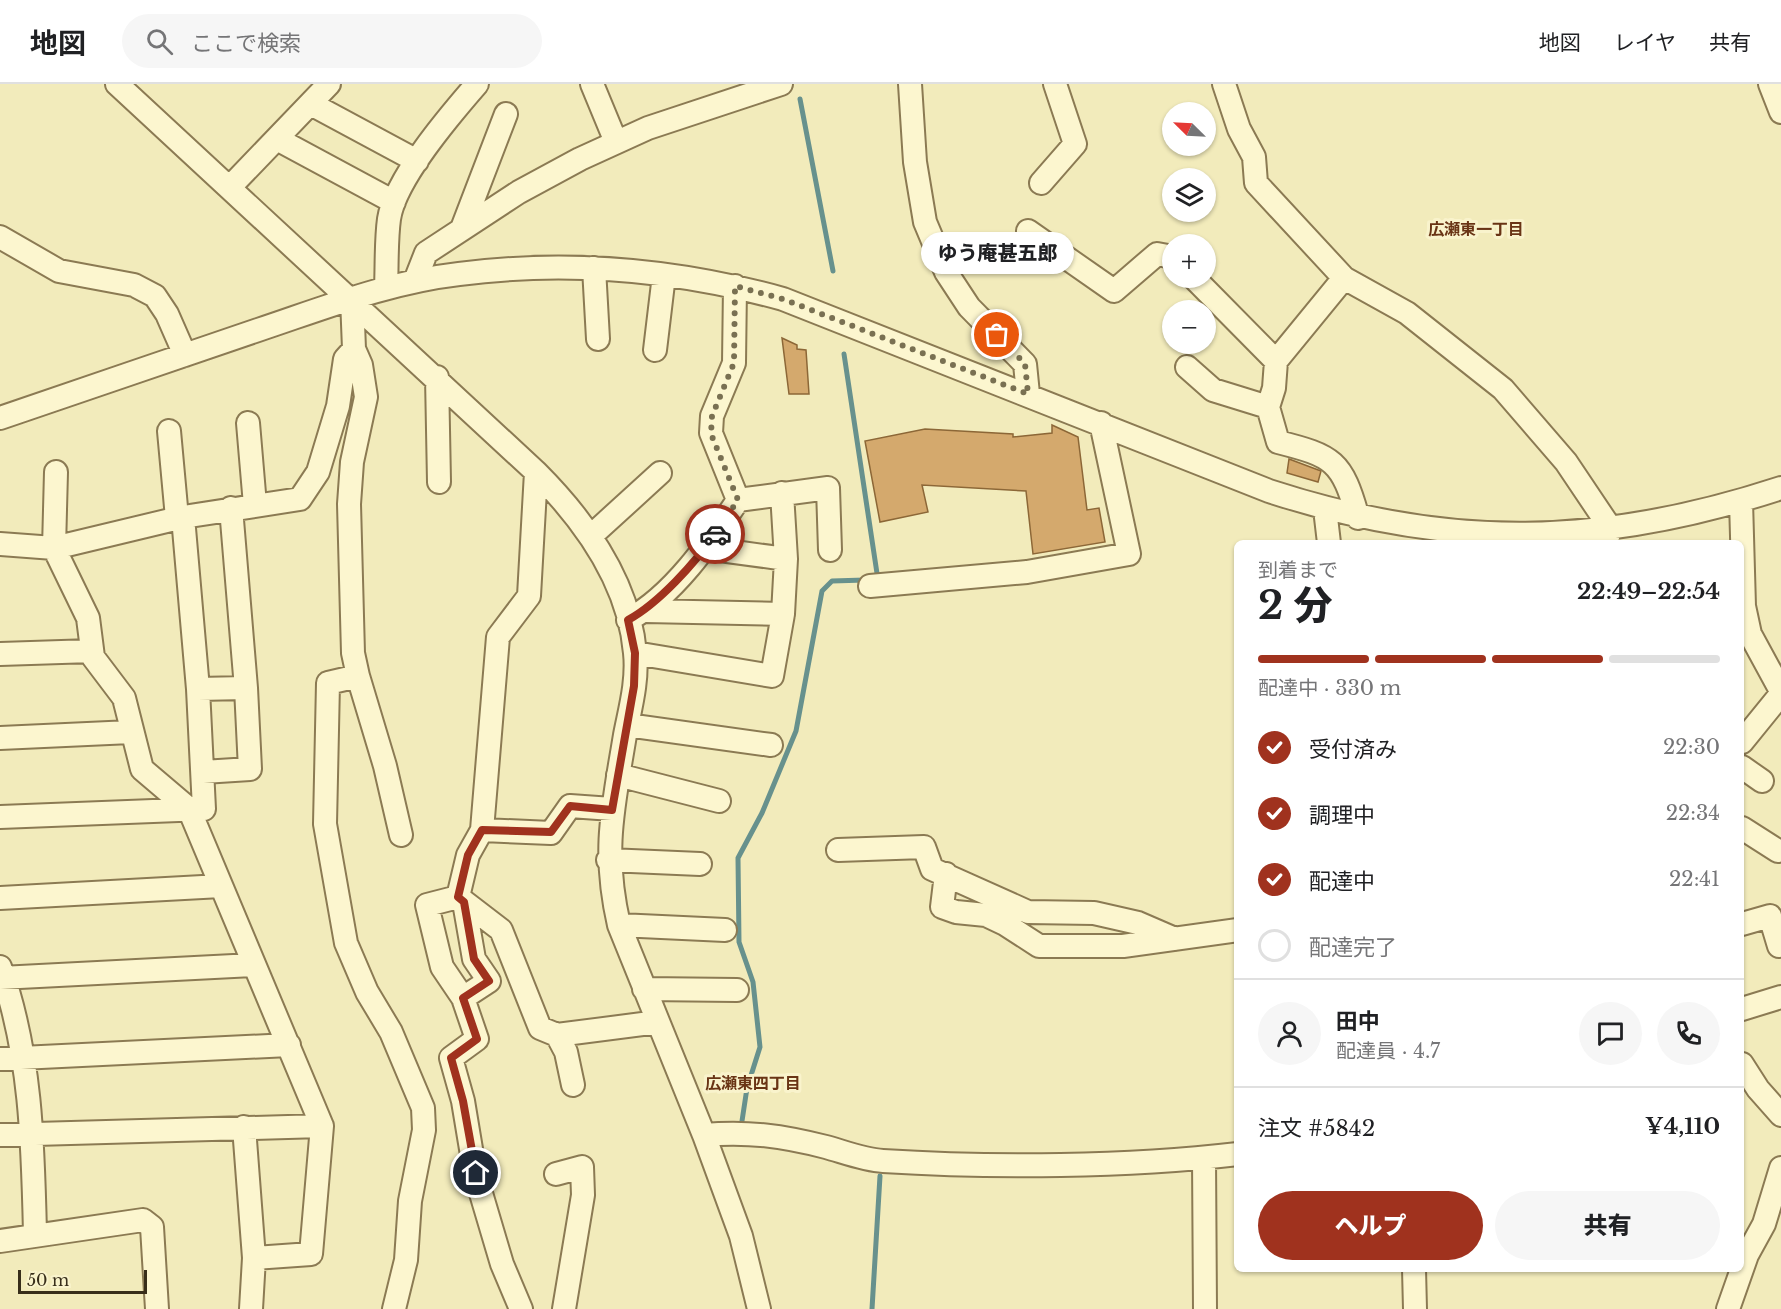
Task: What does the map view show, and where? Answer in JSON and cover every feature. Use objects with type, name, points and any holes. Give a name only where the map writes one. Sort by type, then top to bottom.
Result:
[{"type":"street","points":[[117,84],[352,298],[536,472],[568,505],[591,536],[612,576],[637,615],[634,686],[612,810],[608,860],[611,892],[619,925],[704,1135],[741,1236],[759,1309]]},
{"type":"street","points":[[230,187],[329,84]]},
{"type":"street","points":[[386,288],[389,218],[394,202],[417,161],[444,122],[477,84]]},
{"type":"street","points":[[592,84],[616,142]]},
{"type":"street","points":[[415,281],[426,253],[463,226],[539,181],[648,128],[780,84]]},
{"type":"street","points":[[910,84],[915,162],[925,222],[946,272],[969,307],[1025,364],[1028,394]]},
{"type":"street","points":[[1041,183],[1076,144],[1055,84]]},
{"type":"street","points":[[1224,84],[1239,129],[1254,157],[1256,183],[1344,278],[1407,313],[1503,389],[1566,462],[1608,536]]},
{"type":"street","points":[[1770,84],[1781,112]]},
{"type":"street","points":[[311,104],[417,161]]},
{"type":"street","points":[[463,226],[506,114]]},
{"type":"street","points":[[278,139],[394,202]]},
{"type":"street","points":[[1028,231],[1114,291],[1157,254],[1162,255]]},
{"type":"street","points":[[0,237],[59,270],[134,285],[156,296],[167,314],[185,355]]},
{"type":"street","points":[[594,268],[598,339]]},
{"type":"street","points":[[0,418],[386,288],[415,281],[511,269],[594,268],[664,275],[735,286],[783,299],[1269,491],[1325,510],[1358,518],[1392,534],[1608,536],[1741,501],[1781,488]]},
{"type":"street","points":[[655,350],[664,275]]},
{"type":"street","points":[[1344,278],[1276,361],[1274,388],[1268,407],[1278,441],[1324,455],[1335,464],[1351,493],[1358,518]]},
{"type":"street","points":[[735,286],[734,363],[712,416],[711,434],[738,500]]},
{"type":"street","points":[[1204,288],[1276,361]]},
{"type":"street","points":[[352,298],[354,349],[361,365],[366,397],[352,462],[349,504],[352,653],[385,766],[401,834]]},
{"type":"street","points":[[0,544],[54,548],[180,518],[231,508],[300,499],[318,472],[338,406],[345,359],[354,349]]},
{"type":"street","points":[[1186,368],[1213,390],[1268,407]]},
{"type":"street","points":[[437,377],[439,482]]},
{"type":"street","points":[[248,423],[255,505]]},
{"type":"street","points":[[870,586],[1027,572],[1129,554],[1101,423]]},
{"type":"street","points":[[0,817],[204,809],[198,689],[169,431]]},
{"type":"street","points":[[56,472],[54,548],[88,618],[93,657],[124,698],[142,769],[189,809],[322,1126],[311,1254],[254,1258]]},
{"type":"street","points":[[463,998],[489,981],[474,959],[461,899],[468,855],[482,830],[498,637],[529,596],[536,472]]},
{"type":"street","points":[[591,536],[660,474]]},
{"type":"street","points":[[637,615],[705,548],[738,500],[828,488],[831,550]]},
{"type":"street","points":[[635,653],[772,676],[783,614],[786,559],[782,493]]},
{"type":"street","points":[[1741,501],[1742,540]]},
{"type":"street","points":[[203,772],[250,770],[246,688],[231,508]]},
{"type":"street","points":[[1325,510],[1329,540]]},
{"type":"street","points":[[705,548],[786,559]]},
{"type":"street","points":[[1744,606],[1750,634],[1781,692],[1744,739]]},
{"type":"street","points":[[637,615],[783,614]]},
{"type":"street","points":[[0,654],[92,651]]},
{"type":"street","points":[[358,676],[328,682],[325,824],[346,943],[367,992],[391,1032],[423,1108],[424,1130],[410,1201],[406,1260],[394,1309]]},
{"type":"street","points":[[198,689],[246,688]]},
{"type":"street","points":[[627,725],[771,745]]},
{"type":"street","points":[[0,738],[131,732]]},
{"type":"street","points":[[1744,768],[1762,781]]},
{"type":"street","points":[[618,775],[719,801]]},
{"type":"street","points":[[482,830],[551,832],[570,806],[612,810]]},
{"type":"street","points":[[1744,829],[1778,851]]},
{"type":"street","points":[[838,849],[924,847],[932,869],[1028,912],[1094,913],[1138,924],[1175,939]]},
{"type":"street","points":[[608,860],[700,864]]},
{"type":"street","points":[[945,874],[942,907],[956,912],[986,915],[1005,924],[1039,946],[1123,946],[1234,931]]},
{"type":"street","points":[[0,898],[221,886]]},
{"type":"street","points":[[521,1309],[502,1264],[479,1185],[463,1101],[451,1058],[477,1039],[463,998],[442,967],[427,905],[461,899],[501,930],[540,1028],[557,1035],[658,1022]]},
{"type":"street","points":[[1744,923],[1770,916],[1779,946]]},
{"type":"street","points":[[619,925],[724,930]]},
{"type":"street","points":[[35,1234],[33,1133],[24,1058],[1,974],[253,965]]},
{"type":"street","points":[[644,988],[737,990]]},
{"type":"street","points":[[1744,1008],[1781,997]]},
{"type":"street","points":[[557,1035],[566,1052],[573,1084]]},
{"type":"street","points":[[0,1059],[289,1045]]},
{"type":"street","points":[[1744,1072],[1781,1115]]},
{"type":"street","points":[[0,1135],[322,1126]]},
{"type":"street","points":[[244,1127],[254,1258],[251,1309]]},
{"type":"street","points":[[704,1135],[740,1131],[796,1140],[880,1161],[1047,1164],[1204,1158],[1234,1154]]},
{"type":"street","points":[[1204,1158],[1205,1309]]},
{"type":"street","points":[[556,1174],[582,1167],[583,1195],[564,1309]]},
{"type":"street","points":[[1744,1255],[1764,1224],[1781,1168]]},
{"type":"street","points":[[0,1241],[35,1234],[143,1220],[153,1227],[157,1309]]},
{"type":"street","points":[[1414,1272],[1415,1309]]},
{"type":"street","points":[[1728,1309],[1739,1272]]},
{"type":"building","points":[[782,338],[797,345],[797,349],[806,350],[809,394],[789,394]]},
{"type":"building","points":[[1052,425],[1078,437],[1087,510],[1099,508],[1105,542],[1033,554],[1026,491],[922,485],[928,512],[880,522],[865,441],[925,429],[1013,434],[1013,437],[1052,433]]},
{"type":"building","points":[[1289,459],[1321,471],[1318,482],[1287,473]]},
{"type":"waterway","points":[[800,99],[833,271]]},
{"type":"waterway","points":[[844,354],[878,580]]},
{"type":"waterway","points":[[742,1121],[747,1088],[760,1047],[753,982],[739,942],[738,858],[762,813],[796,731],[822,591],[832,581],[865,580]]},
{"type":"waterway","points":[[872,1309],[880,1176]]},
{"type":"way so far","points":[[715,534],[738,500],[711,434],[712,416],[734,363],[735,286],[783,299],[1028,394],[1025,364],[997,335]]},
{"type":"place","name":"ゆう庵甚五郎","points":[[997,335]]},
{"type":"district","name":"広瀬東一丁目","points":[[1476,229]]},
{"type":"district","name":"広瀬東四丁目","points":[[753,1083]]},
{"type":"route","points":[[476,1173],[463,1101],[451,1058],[477,1039],[463,998],[489,981],[474,959],[464,902],[458,897],[468,855],[482,830],[551,832],[570,806],[612,810],[634,686],[635,653],[628,620],[646,611],[705,548],[715,534]]}]
